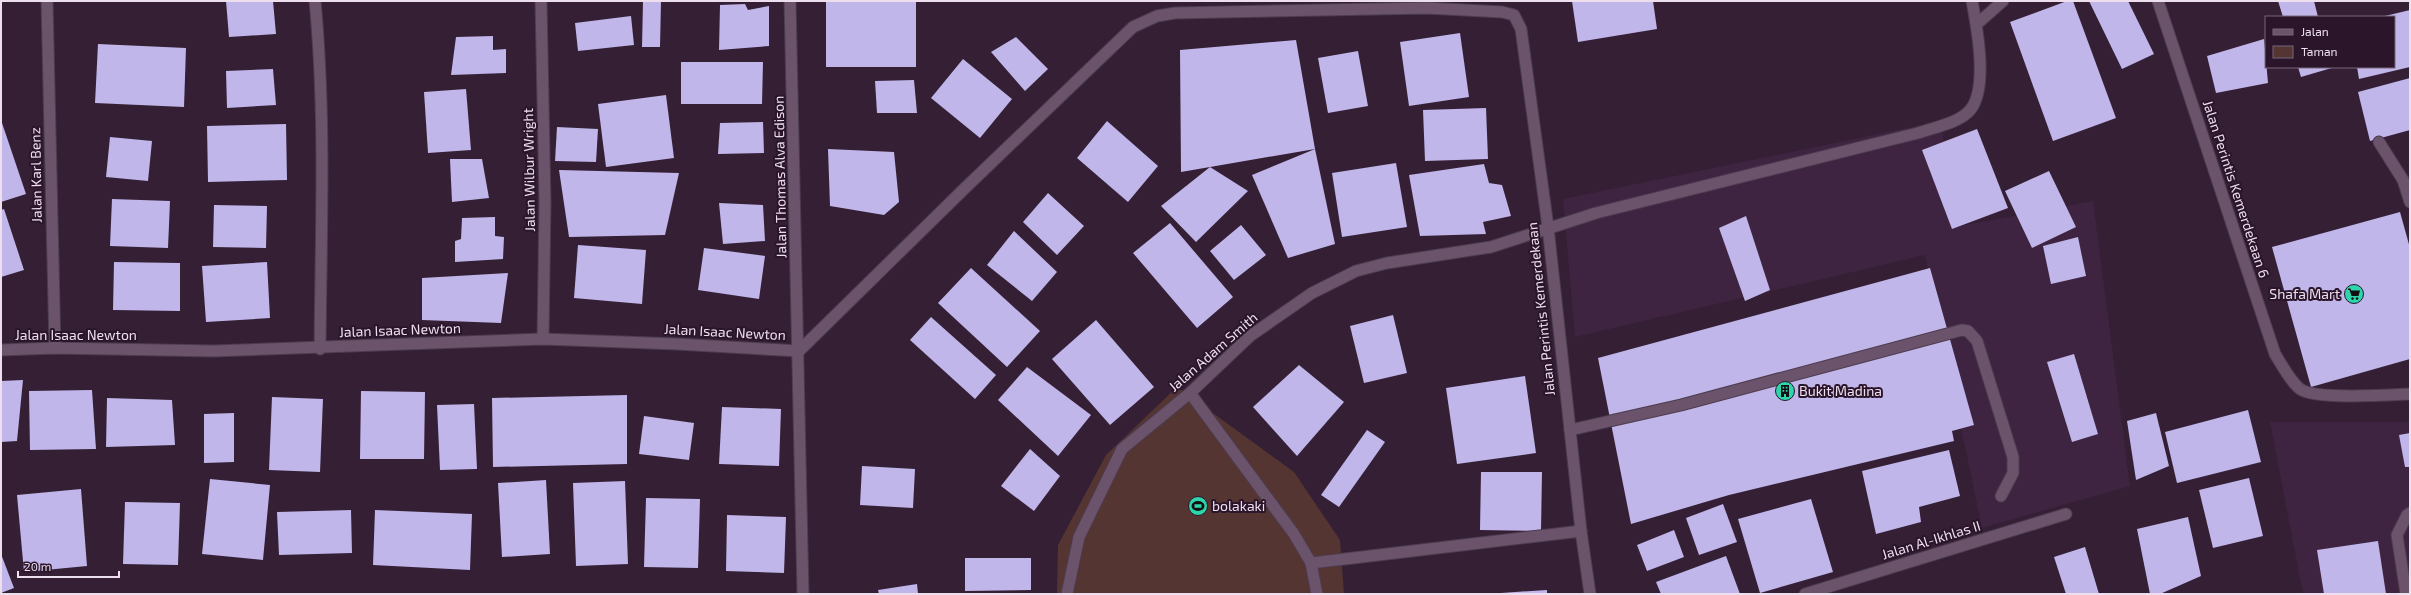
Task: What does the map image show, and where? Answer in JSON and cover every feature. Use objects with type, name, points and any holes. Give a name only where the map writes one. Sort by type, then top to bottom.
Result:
[{"type":"street","name":"Jalan Karl Benz","points":[[47,1],[55,348]]},
{"type":"street","points":[[315,1],[320,54],[322,116],[320,349]]},
{"type":"street","name":"Jalan Wilbur Wright","points":[[541,1],[544,203],[543,339]]},
{"type":"street","name":"Jalan Thomas Alva Edison","points":[[790,1],[799,351],[803,594]]},
{"type":"street","name":"Jalan Adam Smith","points":[[1066,594],[1078,537],[1122,449],[1190,393],[1250,336],[1312,293],[1350,273],[1386,263],[1490,247],[1548,227],[1596,213],[1918,133],[1952,122],[1971,109],[1980,88],[1977,24],[1972,1]]},
{"type":"street","points":[[1977,24],[2003,1]]},
{"type":"street","name":"Jalan Perintis Kemerdekaan 6","points":[[2158,1],[2276,354],[2289,376],[2301,390],[2324,395],[2410,394]]},
{"type":"street","points":[[799,351],[975,178],[1134,27],[1157,16],[1175,13],[1267,6],[1426,5]]},
{"type":"street","name":"Jalan Perintis Kemerdekaan","points":[[1426,5],[1502,12],[1514,15],[1518,20],[1521,29],[1548,227],[1580,531],[1590,594]]},
{"type":"street","points":[[2379,142],[2403,180],[2410,202]]},
{"type":"street","points":[[1570,430],[1681,405],[1962,330],[1968,331],[1977,341],[2013,457],[2014,473],[2001,496]]},
{"type":"street","name":"Jalan Isaac Newton","points":[[1,350],[55,348],[212,351],[320,349],[543,339],[677,344],[799,351]]},
{"type":"street","points":[[1190,393],[1229,448],[1281,515],[1312,563],[1317,594]]},
{"type":"street","points":[[2406,594],[2397,535],[2407,515],[2410,513]]},
{"type":"street","name":"Jalan Al-Ikhlas II","points":[[1805,594],[2066,514]]},
{"type":"street","points":[[1312,563],[1580,531]]},
{"type":"shaded area","points":[[1941,121],[1955,227],[2093,201],[2130,486],[1982,528],[1925,255],[1575,337],[1563,199]]},
{"type":"shaded area","points":[[2270,422],[2410,422],[2410,594],[2303,594]]},
{"type":"green space","name":"bolakaki","points":[[1177,387],[1294,472],[1340,540],[1344,594],[1057,594],[1058,545],[1106,455]]},
{"type":"building","points":[[226,1],[273,1],[276,34],[229,37]]},
{"type":"building","points":[[643,1],[661,1],[660,47],[642,47]]},
{"type":"building","points":[[826,1],[916,1],[916,67],[826,67]]},
{"type":"building","points":[[1572,1],[1653,1],[1657,29],[1578,42]]},
{"type":"building","points":[[2067,1],[2073,1],[2116,118],[2053,141],[2010,22]]},
{"type":"building","points":[[2089,1],[2128,1],[2154,54],[2122,69]]},
{"type":"building","points":[[2278,1],[2314,1],[2318,16],[2283,16]]},
{"type":"building","points":[[745,4],[748,10],[769,6],[769,46],[719,50],[720,5]]},
{"type":"building","points":[[2410,10],[2410,67],[2359,79],[2357,68],[2395,68],[2395,16],[2385,16]]},
{"type":"building","points":[[631,16],[634,45],[578,51],[575,23]]},
{"type":"building","points":[[1460,33],[1469,97],[1409,106],[1400,42]]},
{"type":"building","points":[[493,36],[493,50],[506,49],[506,73],[451,75],[456,37]]},
{"type":"building","points":[[1016,37],[1048,69],[1025,91],[991,52]]},
{"type":"building","points":[[2264,39],[2265,68],[2267,68],[2268,83],[2216,93],[2207,56]]},
{"type":"building","points":[[1296,40],[1315,149],[1181,172],[1180,50]]},
{"type":"building","points":[[98,44],[186,48],[184,107],[95,103]]},
{"type":"building","points":[[1358,51],[1368,106],[1328,113],[1318,58]]},
{"type":"building","points":[[963,59],[1012,99],[980,138],[931,98]]},
{"type":"building","points":[[681,62],[763,62],[762,104],[681,104]]},
{"type":"building","points":[[2298,68],[2332,68],[2301,77]]},
{"type":"building","points":[[273,69],[276,105],[227,108],[226,71]]},
{"type":"building","points":[[2410,78],[2410,130],[2370,141],[2358,92]]},
{"type":"building","points":[[914,80],[917,113],[877,113],[875,81]]},
{"type":"building","points":[[466,89],[471,150],[428,153],[424,92]]},
{"type":"building","points":[[666,95],[674,158],[606,167],[598,104]]},
{"type":"building","points":[[1486,108],[1488,159],[1425,161],[1423,110]]},
{"type":"building","points":[[1,120],[26,194],[1,202]]},
{"type":"building","points":[[1107,121],[1158,166],[1128,202],[1077,158]]},
{"type":"building","points":[[763,122],[764,153],[718,154],[720,123]]},
{"type":"building","points":[[286,124],[287,180],[208,182],[207,126]]},
{"type":"building","points":[[557,127],[598,129],[596,162],[555,161]]},
{"type":"building","points":[[1977,129],[2008,208],[1952,229],[1922,150]]},
{"type":"building","points":[[110,137],[152,141],[148,181],[106,177]]},
{"type":"building","points":[[828,149],[894,152],[899,202],[884,215],[830,206]]},
{"type":"building","points":[[1315,149],[1335,244],[1288,258],[1252,175]]},
{"type":"building","points":[[450,159],[482,159],[489,198],[452,202]]},
{"type":"building","points":[[1396,163],[1407,227],[1342,237],[1332,173]]},
{"type":"building","points":[[1484,164],[1489,183],[1502,185],[1511,216],[1483,222],[1486,234],[1420,236],[1409,175]]},
{"type":"building","points":[[1210,167],[1248,191],[1196,242],[1161,206]]},
{"type":"building","points":[[559,170],[679,173],[665,235],[569,237]]},
{"type":"building","points":[[2049,171],[2076,227],[2032,248],[2005,191]]},
{"type":"building","points":[[1048,193],[1084,226],[1057,255],[1023,222]]},
{"type":"building","points":[[112,199],[170,201],[168,248],[110,246]]},
{"type":"building","points":[[719,203],[763,205],[765,241],[723,244]]},
{"type":"building","points":[[214,205],[267,206],[266,248],[213,247]]},
{"type":"building","points":[[4,209],[24,270],[1,277],[1,210]]},
{"type":"building","points":[[2400,212],[2410,248],[2410,359],[2311,387],[2272,247]]},
{"type":"building","points":[[1746,216],[1770,290],[1745,301],[1719,228]]},
{"type":"building","points":[[495,217],[495,236],[504,237],[503,259],[455,262],[455,241],[461,239],[462,218]]},
{"type":"building","points":[[1170,223],[1233,297],[1197,328],[1133,253]]},
{"type":"building","points":[[1241,225],[1266,255],[1234,280],[1210,251]]},
{"type":"building","points":[[1014,231],[1057,272],[1032,301],[987,265]]},
{"type":"building","points":[[2078,237],[2086,276],[2051,284],[2043,246]]},
{"type":"building","points":[[578,245],[646,250],[642,304],[574,298]]},
{"type":"building","points":[[704,248],[765,256],[759,299],[698,290]]},
{"type":"building","points":[[114,262],[180,263],[180,311],[113,310]]},
{"type":"building","points":[[267,262],[270,318],[206,322],[202,266]]},
{"type":"building","points":[[971,268],[1040,331],[1007,367],[938,303]]},
{"type":"building","name":"Bukit Madina","points":[[1930,268],[1974,425],[1952,431],[1954,441],[1729,495],[1631,524],[1598,358]]},
{"type":"building","points":[[508,273],[501,323],[422,320],[422,278]]},
{"type":"building","points":[[1393,315],[1407,373],[1364,383],[1350,326]]},
{"type":"building","points":[[931,317],[996,375],[975,399],[910,340]]},
{"type":"building","points":[[1096,320],[1154,387],[1110,425],[1052,359]]},
{"type":"building","points":[[2074,354],[2098,434],[2072,442],[2047,362]]},
{"type":"building","points":[[1299,365],[1344,402],[1297,456],[1253,407]]},
{"type":"building","points":[[1027,367],[1091,415],[1058,456],[998,400]]},
{"type":"building","points":[[1525,376],[1536,453],[1457,464],[1446,388]]},
{"type":"building","points":[[23,380],[17,441],[1,442],[1,381]]},
{"type":"building","points":[[92,390],[96,449],[30,450],[29,391]]},
{"type":"building","points":[[361,391],[425,392],[424,459],[360,459]]},
{"type":"building","points":[[627,395],[627,464],[493,467],[492,398]]},
{"type":"building","points":[[272,397],[323,399],[320,472],[269,470]]},
{"type":"building","points":[[107,398],[172,400],[175,445],[106,447]]},
{"type":"building","points":[[474,404],[477,469],[440,470],[437,405]]},
{"type":"building","points":[[722,407],[781,409],[779,466],[719,464]]},
{"type":"building","points":[[2248,410],[2261,462],[2177,483],[2165,432]]},
{"type":"building","points":[[234,413],[234,462],[204,463],[204,414]]},
{"type":"building","points":[[2156,413],[2169,466],[2136,480],[2127,421]]},
{"type":"building","points":[[644,416],[694,423],[689,460],[639,454]]},
{"type":"building","points":[[1367,430],[1385,442],[1339,507],[1321,495]]},
{"type":"building","points":[[2410,433],[2410,467],[2405,467],[2399,435]]},
{"type":"building","points":[[1030,449],[1060,476],[1034,511],[1001,486]]},
{"type":"building","points":[[1949,450],[1960,496],[1919,507],[1921,522],[1876,534],[1862,471]]},
{"type":"building","points":[[862,466],[915,469],[913,508],[860,505]]},
{"type":"building","points":[[1481,472],[1542,472],[1541,531],[1480,530]]},
{"type":"building","points":[[2249,478],[2263,536],[2213,548],[2199,490]]},
{"type":"building","points":[[210,479],[270,485],[263,560],[202,554]]},
{"type":"building","points":[[546,480],[550,554],[502,557],[498,483]]},
{"type":"building","points":[[625,481],[628,564],[576,566],[573,483]]},
{"type":"building","points":[[81,489],[87,566],[24,572],[17,495]]},
{"type":"building","points":[[646,498],[700,499],[698,568],[644,567]]},
{"type":"building","points":[[1811,499],[1833,572],[1760,593],[1738,519]]},
{"type":"building","points":[[125,502],[180,503],[178,565],[123,564]]},
{"type":"building","points":[[1723,504],[1737,542],[1699,555],[1686,518]]},
{"type":"building","points":[[351,510],[352,553],[279,555],[277,512]]},
{"type":"building","points":[[375,510],[472,514],[470,570],[373,565]]},
{"type":"building","points":[[727,515],[786,517],[784,573],[726,571]]},
{"type":"building","points":[[2188,517],[2201,576],[2160,594],[2150,594],[2137,529]]},
{"type":"building","points":[[1674,530],[1684,557],[1647,571],[1637,545]]},
{"type":"building","points":[[2378,541],[2386,594],[2324,594],[2317,550]]},
{"type":"building","points":[[2085,547],[2099,594],[2066,594],[2054,557]]},
{"type":"building","points":[[1,554],[14,588],[1,593]]},
{"type":"building","points":[[1726,556],[1740,594],[1661,594],[1656,582]]},
{"type":"building","points":[[965,558],[1031,558],[1031,590],[965,591]]},
{"type":"building","points":[[917,584],[918,594],[879,594],[878,590]]},
{"type":"building","points":[[1547,590],[1547,594],[1501,594],[1501,593]]},
{"type":"place","name":"Shafa Mart","points":[[2354,294]]},
{"type":"place","name":"Bukit Madina","points":[[1785,391]]},
{"type":"place","name":"bolakaki","points":[[1198,506]]}]
